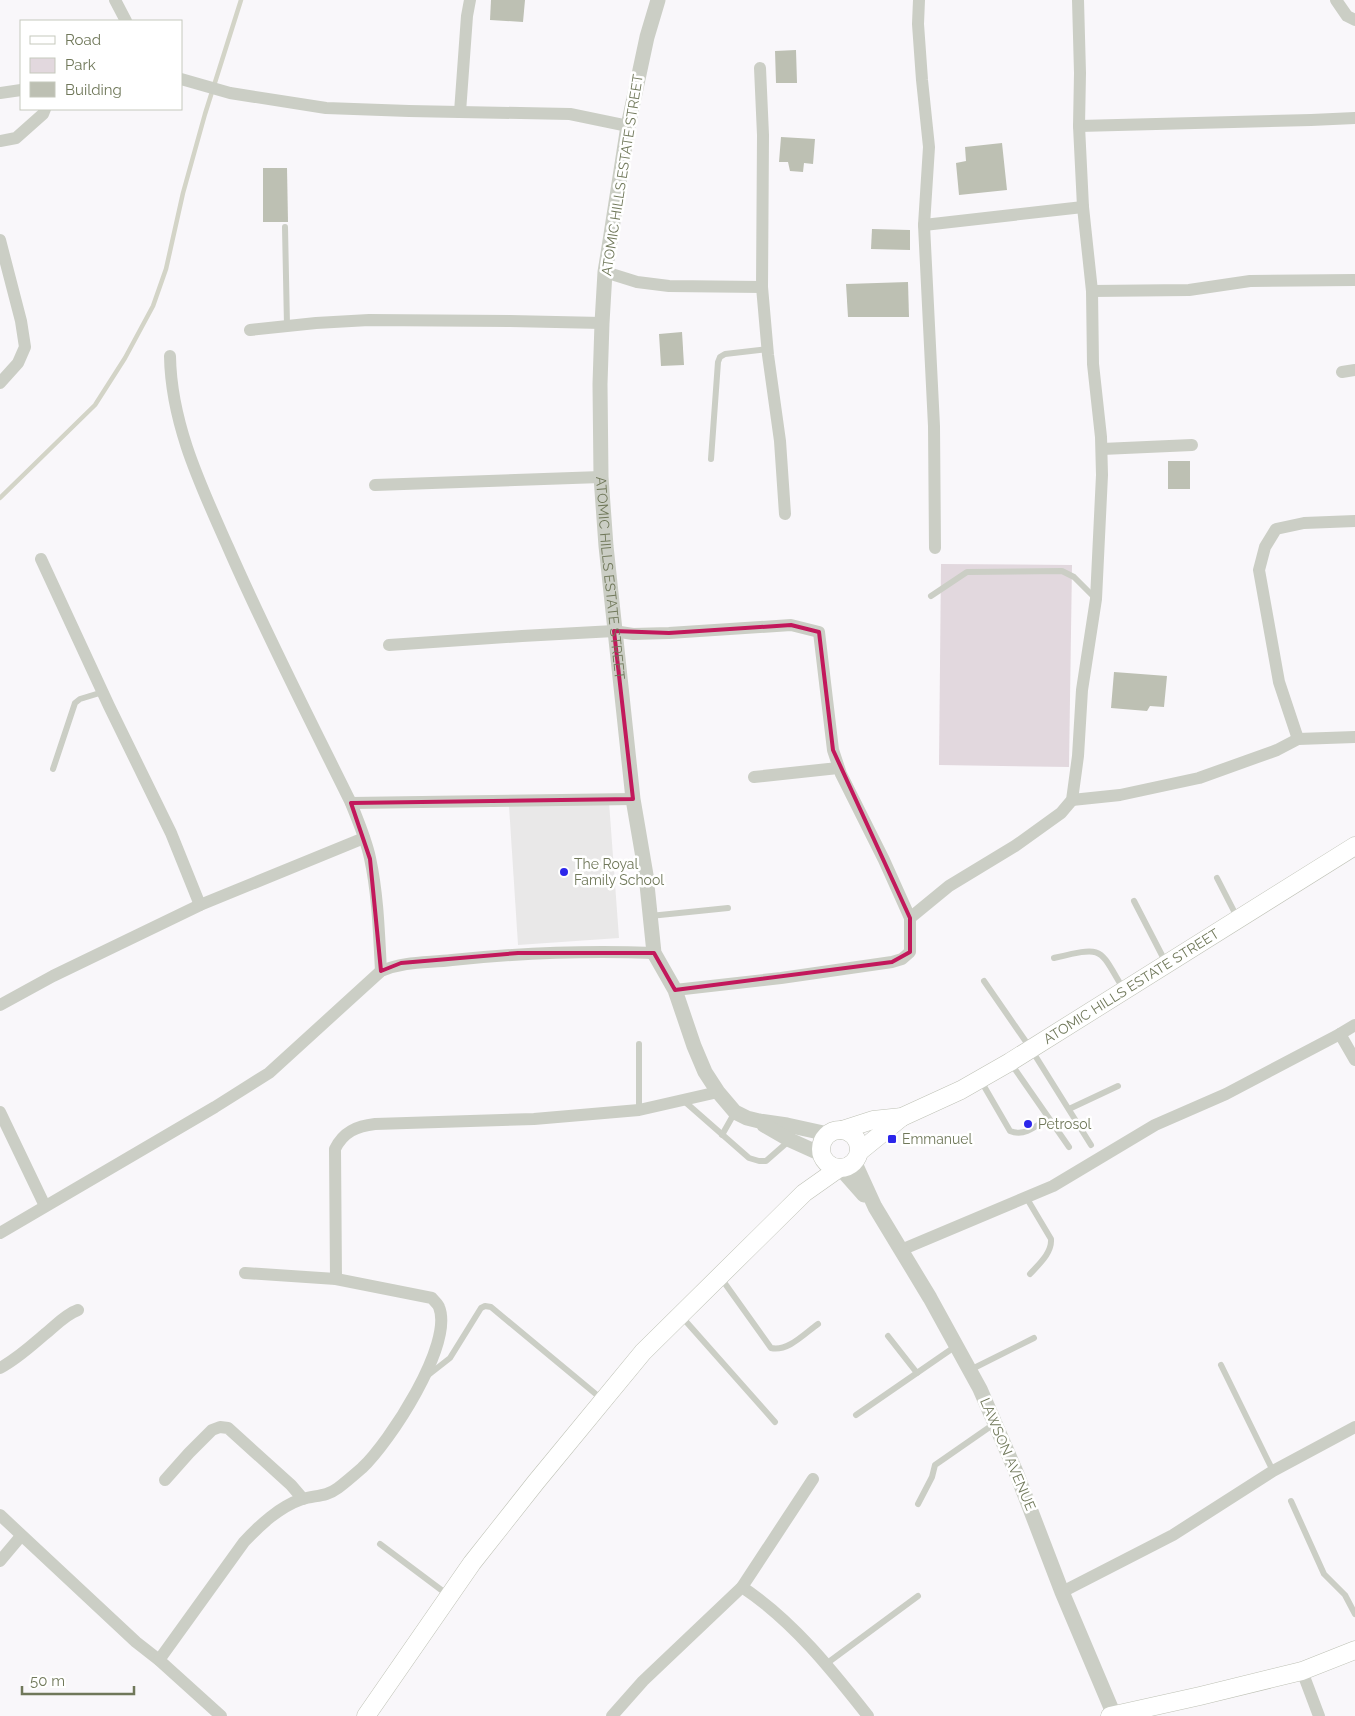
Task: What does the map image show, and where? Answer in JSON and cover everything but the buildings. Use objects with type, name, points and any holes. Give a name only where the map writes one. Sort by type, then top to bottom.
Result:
[{"type":"main road","name":"ATOMIC HILLS ESTATE STREET","points":[[840,1161],[902,1117],[929,1106],[1010,1062],[1355,846]]},
{"type":"main road","name":"ATOMIC HILLS ESTATE STREET","points":[[835,1132],[873,1120],[902,1117]]},
{"type":"main road","points":[[366,1716],[478,1556],[603,1400],[643,1352],[804,1193],[840,1161],[857,1140],[850,1133],[835,1132],[821,1143],[840,1161]]},
{"type":"main road","points":[[1113,1715],[1302,1671],[1355,1650]]},
{"type":"street","points":[[115,0],[125,20]]},
{"type":"street","points":[[460,112],[467,16],[470,0]]},
{"type":"street","name":"ATOMIC HILLS ESTATE STREET","points":[[658,0],[647,37],[628,126],[605,272],[600,384],[601,477],[614,631],[633,799],[646,876],[654,952],[675,990],[705,1072],[718,1092],[736,1112],[758,1121],[835,1132]]},
{"type":"street","points":[[919,0],[918,24],[929,147],[924,225],[934,426],[935,548]]},
{"type":"street","points":[[910,918],[949,886],[1015,846],[1062,813],[1072,800],[1078,756],[1082,690],[1096,599],[1102,450],[1093,364],[1092,292],[1083,208],[1079,126],[1078,0]]},
{"type":"street","points":[[1336,0],[1347,16],[1355,20]]},
{"type":"street","points":[[760,68],[763,143],[762,287],[780,441],[784,514]]},
{"type":"street","points":[[182,79],[230,93],[326,108],[570,114],[628,126]]},
{"type":"street","points":[[0,93],[20,90]]},
{"type":"street","points":[[0,141],[16,138],[44,110]]},
{"type":"street","points":[[1079,126],[1355,118]]},
{"type":"street","points":[[924,225],[1083,208]]},
{"type":"street","points":[[0,240],[25,347],[18,363],[0,383]]},
{"type":"street","points":[[605,272],[637,282],[669,286],[762,287]]},
{"type":"street","points":[[1092,292],[1189,290],[1250,281],[1355,280]]},
{"type":"street","points":[[250,330],[316,323],[378,320],[602,323]]},
{"type":"street","points":[[170,356],[170,380],[186,446],[209,505],[249,596],[350,803],[364,838],[370,859],[377,912],[381,971]]},
{"type":"street","points":[[1342,372],[1355,370]]},
{"type":"street","points":[[1102,450],[1192,445]]},
{"type":"street","points":[[375,485],[601,477]]},
{"type":"street","points":[[1298,739],[1279,682],[1259,570],[1265,547],[1276,529],[1304,524],[1355,521]]},
{"type":"street","points":[[41,559],[171,833],[200,905]]},
{"type":"street","points":[[390,645],[614,631],[633,634],[669,634],[791,626],[819,632],[832,750],[838,768],[910,918],[910,952],[902,959],[892,962],[781,978],[675,990]]},
{"type":"street","points":[[1072,800],[1120,795],[1199,778],[1277,750],[1298,739],[1355,737]]},
{"type":"street","points":[[754,777],[838,768]]},
{"type":"street","points":[[350,803],[633,799]]},
{"type":"street","points":[[0,1005],[53,976],[200,905],[364,838]]},
{"type":"street","points":[[0,1233],[215,1107],[269,1073],[381,971],[401,963],[518,953],[604,950],[654,952]]},
{"type":"street","points":[[901,1250],[1052,1186],[1155,1125],[1226,1094],[1355,1025]]},
{"type":"street","points":[[1340,1034],[1355,1060]]},
{"type":"street","points":[[336,1279],[334,1157],[335,1148],[339,1140],[347,1133],[365,1125],[375,1124],[534,1119],[639,1110],[718,1092]]},
{"type":"street","points":[[0,1112],[45,1206]]},
{"type":"street","name":"ATOMIC HILLS ESTATE STREET","points":[[758,1121],[790,1140],[840,1161]]},
{"type":"street","name":"LAWSON AVENUE","points":[[840,1161],[875,1207],[958,1346],[970,1370],[995,1423],[1113,1715]]},
{"type":"street","points":[[159,1660],[244,1542],[260,1525],[285,1507],[303,1499],[328,1494],[363,1468],[392,1432],[424,1379],[437,1344],[441,1317],[439,1306],[432,1298],[336,1279],[245,1273]]},
{"type":"street","points":[[0,1368],[25,1352],[60,1322],[78,1310]]},
{"type":"street","points":[[165,1480],[212,1430],[220,1427],[228,1428],[291,1485],[303,1499]]},
{"type":"street","points":[[1062,1592],[1173,1535],[1273,1471],[1355,1427]]},
{"type":"street","points":[[612,1716],[643,1681],[742,1587],[813,1479]]},
{"type":"street","points":[[0,1515],[136,1642],[159,1660],[221,1716]]},
{"type":"street","points":[[0,1561],[21,1536]]},
{"type":"street","points":[[742,1587],[788,1624],[826,1664],[868,1716]]},
{"type":"street","points":[[1302,1671],[1319,1716]]},
{"type":"lane","points":[[285,227],[287,326]]},
{"type":"lane","points":[[711,459],[718,362],[720,357],[725,354],[768,349]]},
{"type":"lane","points":[[931,596],[967,572],[1062,572],[1074,577],[1096,599]]},
{"type":"lane","points":[[53,769],[75,703],[80,699],[103,692]]},
{"type":"lane","points":[[1217,878],[1238,921]]},
{"type":"lane","points":[[1134,901],[1166,964]]},
{"type":"lane","points":[[650,916],[728,908]]},
{"type":"lane","points":[[1054,958],[1086,951],[1096,951],[1102,954],[1125,991]]},
{"type":"lane","points":[[984,981],[1031,1049],[1091,1145]]},
{"type":"lane","points":[[639,1044],[639,1110]]},
{"type":"lane","points":[[1010,1062],[1069,1147]]},
{"type":"lane","points":[[981,1079],[1010,1131],[1024,1134],[1048,1118]]},
{"type":"lane","points":[[1069,1109],[1118,1086]]},
{"type":"lane","points":[[684,1101],[749,1158],[760,1162],[766,1160],[790,1140]]},
{"type":"lane","points":[[722,1135],[736,1112]]},
{"type":"lane","points":[[1026,1198],[1051,1239],[1052,1245],[1048,1254],[1030,1274]]},
{"type":"lane","points":[[720,1277],[771,1348],[778,1350],[785,1348],[818,1324]]},
{"type":"lane","points":[[424,1379],[450,1358],[481,1308],[485,1306],[491,1308],[603,1400]]},
{"type":"lane","points":[[681,1316],[775,1422]]},
{"type":"lane","points":[[888,1336],[917,1373]]},
{"type":"lane","points":[[970,1370],[1034,1338]]},
{"type":"lane","points":[[856,1415],[958,1346]]},
{"type":"lane","points":[[1221,1365],[1273,1471]]},
{"type":"lane","points":[[918,1504],[932,1477],[935,1465],[995,1423]]},
{"type":"lane","points":[[1291,1501],[1324,1574],[1345,1595],[1355,1614]]},
{"type":"lane","points":[[380,1544],[449,1596]]},
{"type":"lane","points":[[826,1664],[918,1596]]},
{"type":"highlighted area","points":[[791,625],[819,632],[833,750],[910,918],[910,952],[892,962],[675,990],[654,953],[518,953],[401,963],[381,971],[370,859],[351,803],[633,799],[614,631],[669,633]]},
{"type":"shaded area","name":"The Royal Family School","points":[[609,802],[619,938],[518,945],[509,806]]},
{"type":"green space","points":[[941,564],[1072,565],[1069,767],[939,765]]},
{"type":"waterway","points":[[0,498],[95,405],[125,358],[153,306],[166,269],[183,193],[205,114],[241,0]]},
{"type":"place","name":"The Royal Family School","points":[[564,872]]},
{"type":"place","name":"Petrosol","points":[[1028,1124]]},
{"type":"place","name":"Emmanuel","points":[[892,1139]]}]
